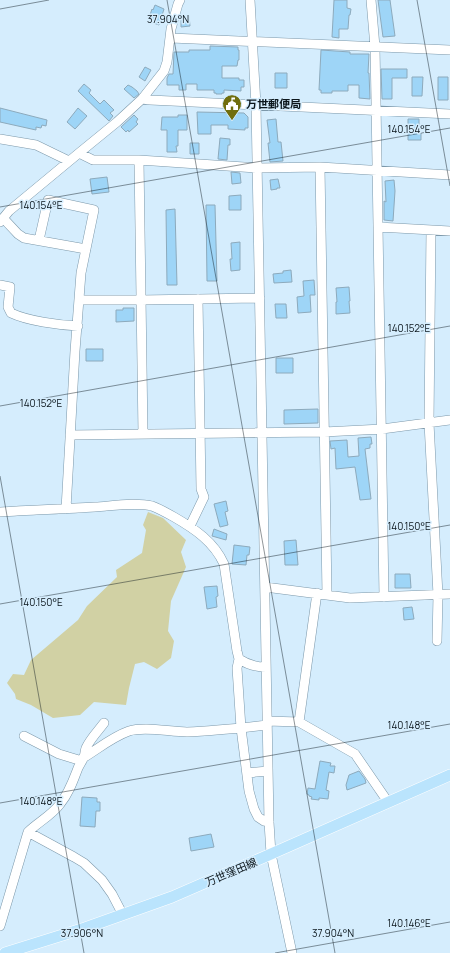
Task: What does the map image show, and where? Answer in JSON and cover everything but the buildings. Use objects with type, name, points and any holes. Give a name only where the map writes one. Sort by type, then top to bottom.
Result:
[{"type":"main road","name":"万世窪田線","points":[[5,953],[85,928],[172,897],[450,775]]},
{"type":"street","points":[[86,249],[24,238],[2,220],[9,211],[117,122],[142,99],[164,71],[167,62],[171,29],[180,0]]},
{"type":"street","points":[[250,0],[258,168],[269,822],[271,854],[292,953]]},
{"type":"street","points":[[371,0],[375,46],[384,597]]},
{"type":"street","points":[[170,38],[450,50]]},
{"type":"street","points":[[142,99],[450,114]]},
{"type":"street","points":[[0,139],[36,145],[69,161]]},
{"type":"street","points":[[78,153],[93,160],[139,160],[258,168],[320,167],[450,175]]},
{"type":"street","points":[[139,160],[143,434]]},
{"type":"street","points":[[320,167],[327,595]]},
{"type":"street","points":[[39,240],[48,200],[94,210],[81,273],[66,509]]},
{"type":"street","points":[[378,227],[450,231]]},
{"type":"street","points":[[431,230],[430,423],[438,595],[437,641]]},
{"type":"street","points":[[0,284],[10,287],[8,307],[11,313],[35,320],[78,326]]},
{"type":"street","points":[[80,300],[260,298]]},
{"type":"street","points":[[190,526],[204,497],[201,490],[198,299]]},
{"type":"street","points":[[70,435],[324,432],[382,429],[450,420]]},
{"type":"street","points":[[0,512],[136,505],[152,506],[190,526],[215,547],[224,564],[236,651],[239,659],[237,668],[241,728],[249,791],[258,817],[269,822]]},
{"type":"street","points":[[265,587],[350,598],[450,594]]},
{"type":"street","points":[[299,722],[317,594]]},
{"type":"street","points":[[239,659],[247,664],[266,667]]},
{"type":"street","points":[[24,736],[59,754],[83,760],[119,735],[130,731],[186,732],[241,728],[267,723],[299,722],[355,754],[388,802]]},
{"type":"street","points":[[0,926],[28,832],[53,813],[60,804],[68,792],[83,760],[86,749],[92,738],[104,723]]},
{"type":"street","points":[[247,773],[268,771]]},
{"type":"street","points":[[28,832],[84,863],[93,871],[112,894],[123,915]]},
{"type":"green space","points":[[148,512],[163,518],[186,540],[181,552],[186,567],[171,601],[168,631],[174,641],[171,658],[157,669],[144,662],[135,664],[126,705],[94,702],[80,715],[53,718],[31,705],[16,699],[15,694],[7,683],[13,674],[24,675],[31,660],[78,620],[87,606],[117,577],[116,570],[142,553],[146,530],[143,525]]},
{"type":"place","name":"万世郵便局","points":[[232,121]]}]
